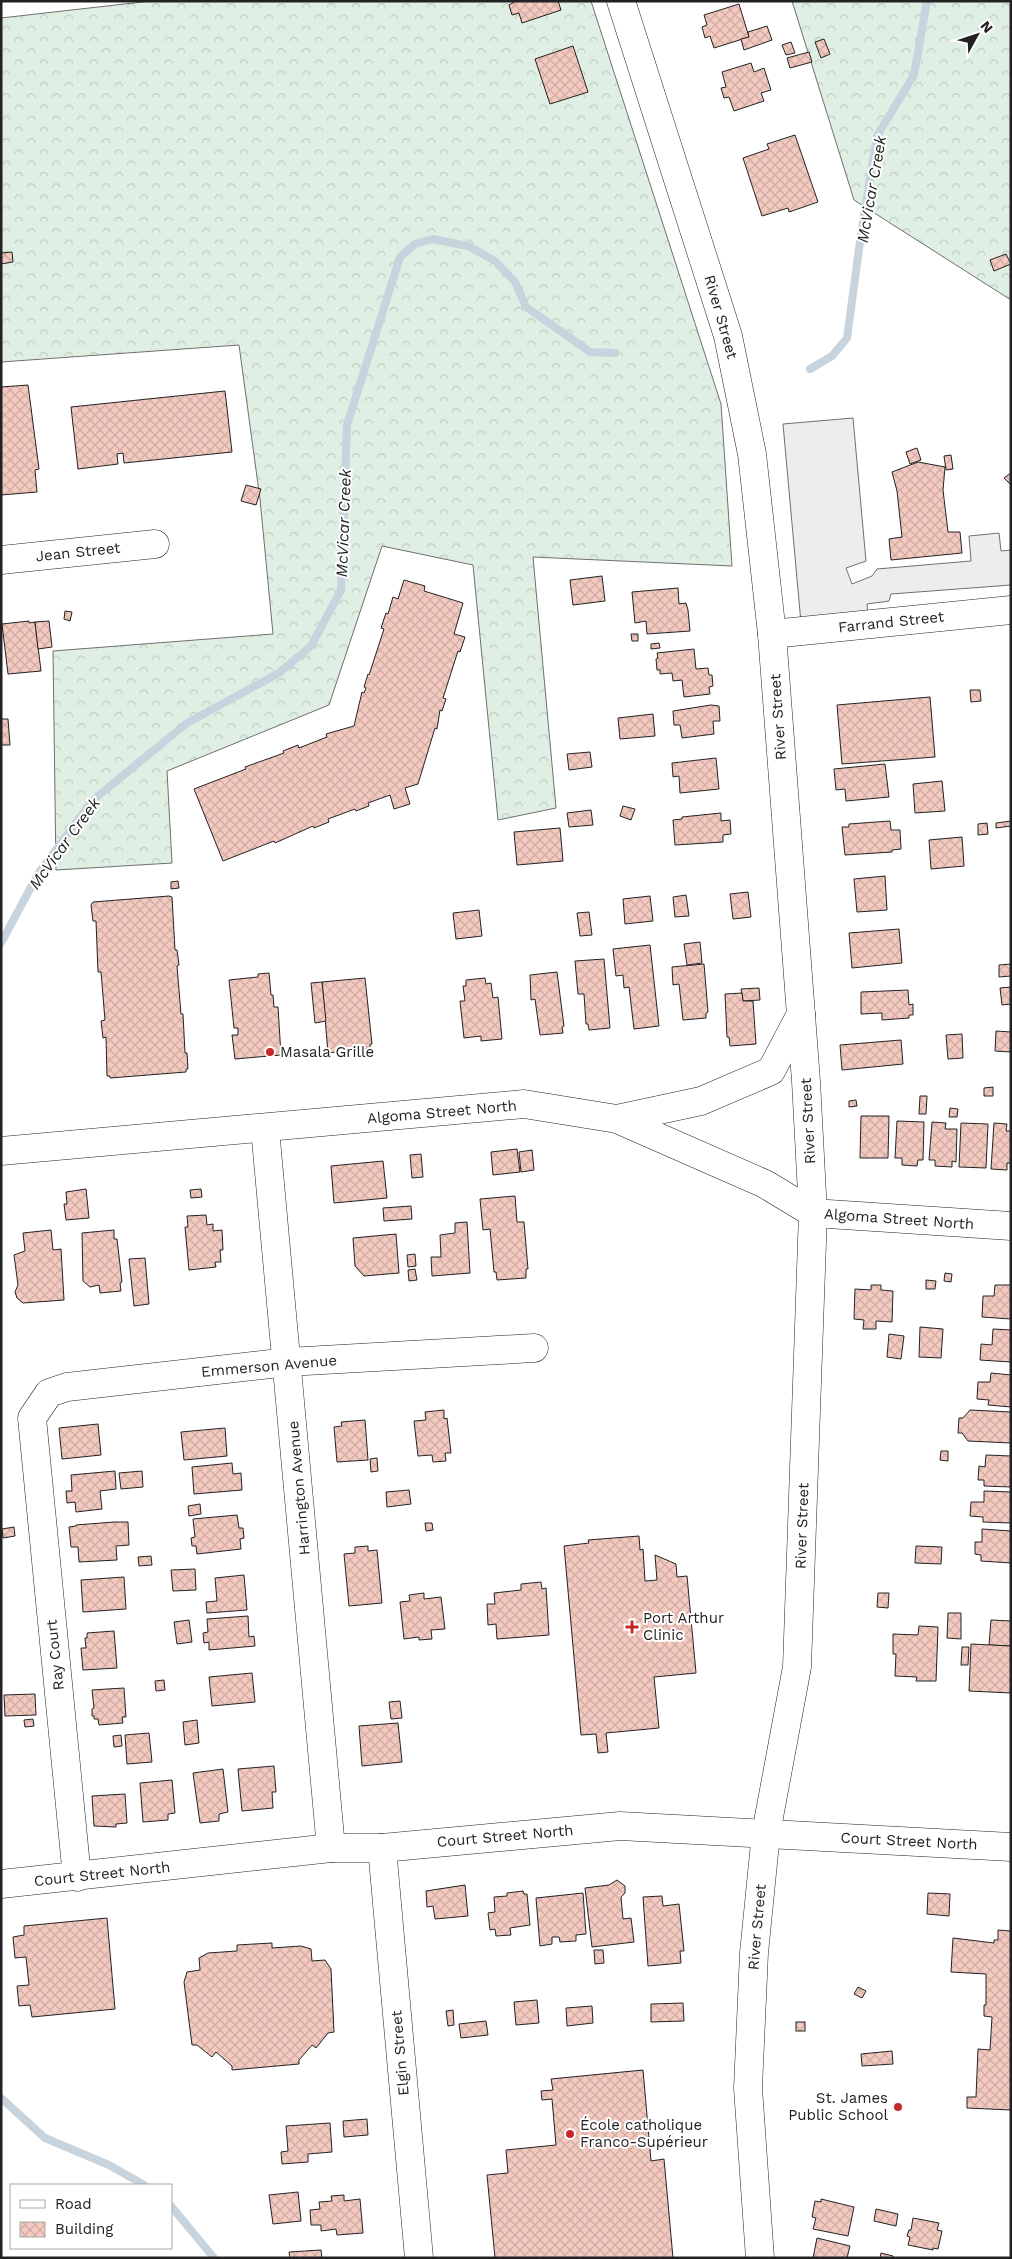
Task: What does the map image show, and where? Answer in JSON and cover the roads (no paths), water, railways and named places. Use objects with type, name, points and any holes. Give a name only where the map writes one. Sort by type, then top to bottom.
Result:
[{"type":"street","name":"River Street","points":[[621,1],[728,336],[752,454],[772,634],[801,1014],[813,1213],[797,1667],[766,1833],[754,1953],[748,2088],[760,2258]]},
{"type":"street","name":"Jean Street","points":[[1,560],[156,544]]},
{"type":"street","name":"Farrand Street","points":[[772,634],[1011,610]]},
{"type":"street","points":[[616,1120],[701,1101],[771,1071],[801,1014]]},
{"type":"street","name":"Algoma Street North","points":[[1,1151],[524,1104],[616,1120],[682,1146],[765,1184],[813,1213],[1011,1226]]},
{"type":"street","name":"Harrington Avenue","points":[[265,1128],[288,1362],[331,1848]]},
{"type":"street","name":"Emmerson Avenue","points":[[33,1432],[32,1418],[49,1393],[67,1387],[288,1362],[534,1348]]},
{"type":"street","name":"Ray Court","points":[[33,1432],[77,1877]]},
{"type":"street","name":"Court Street North","points":[[1,1884],[331,1848],[382,1848],[620,1826],[1011,1847]]},
{"type":"street","name":"Elgin Street","points":[[382,1848],[418,2258]]},
{"type":"waterway","name":"McVicar Creek","points":[[810,369],[832,356],[847,338],[877,136],[914,75],[927,1]]},
{"type":"waterway","name":"McVicar Creek","points":[[1,943],[38,874],[93,800],[187,723],[279,673],[311,646],[341,590],[347,425],[400,257],[415,244],[433,239],[468,246],[495,261],[515,282],[526,307],[590,352],[615,353]]},
{"type":"waterway","name":"McVicar Creek","points":[[1,2098],[45,2138],[109,2165],[142,2184]]},
{"type":"waterway","name":"McVicar Creek","points":[[172,2207],[214,2258]]},
{"type":"place","name":"Masala Grille","points":[[270,1052]]},
{"type":"place","name":"Port Arthur Clinic","points":[[632,1627]]},
{"type":"place","name":"St. James Public School","points":[[898,2107]]},
{"type":"place","name":"École catholique Franco-Supérieur","points":[[570,2134]]}]
